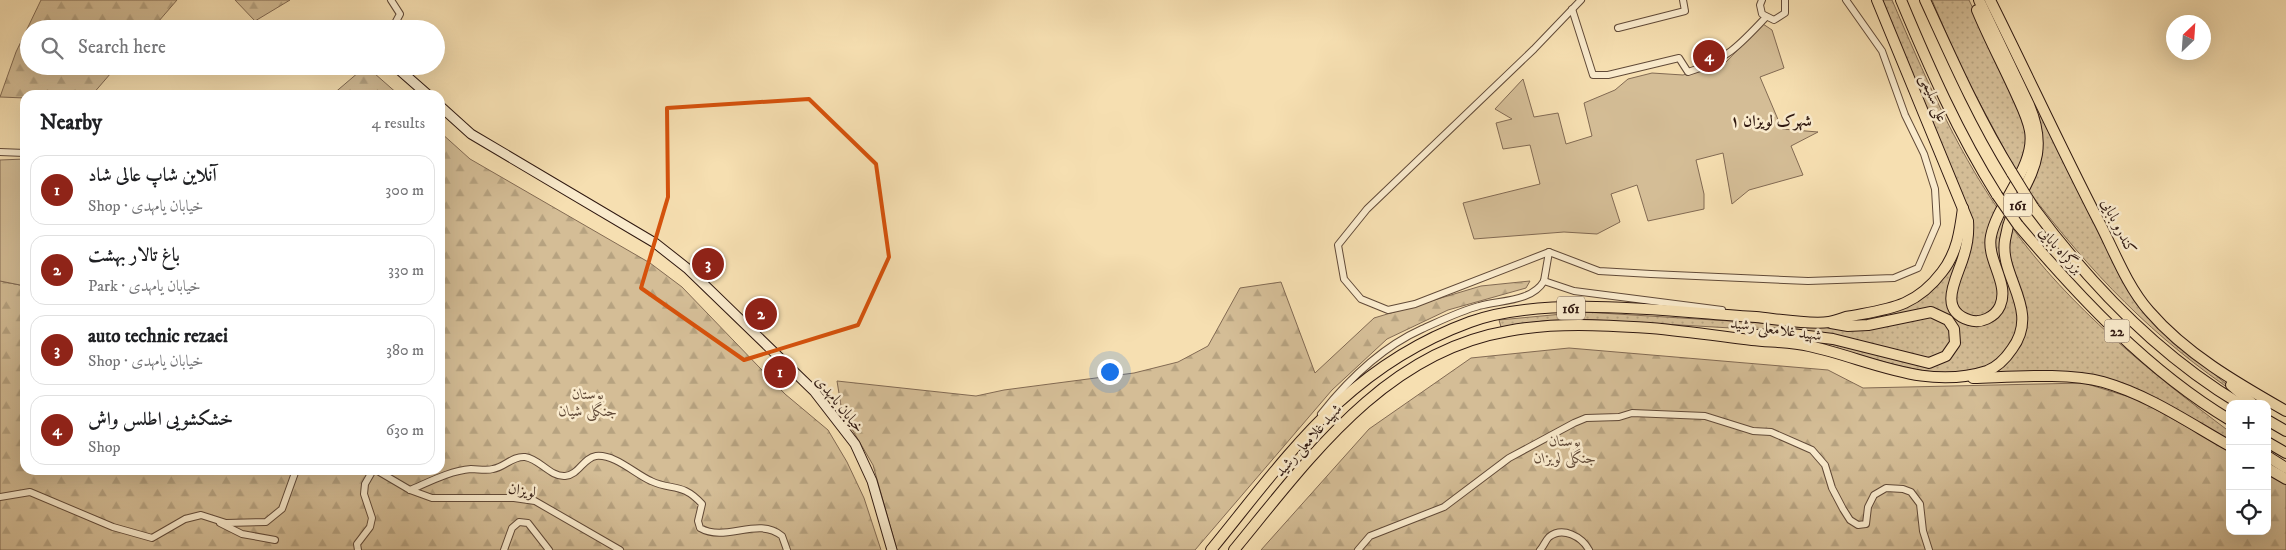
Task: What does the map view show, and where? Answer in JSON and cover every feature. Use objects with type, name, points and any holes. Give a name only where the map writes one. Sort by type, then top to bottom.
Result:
[{"type":"main road","name":"علی سلیمی","points":[[1877,0],[1968,221],[1964,257],[1952,288],[1951,302],[1956,312],[1962,317],[1981,321],[1996,312],[2002,299],[2002,286],[1991,253],[1991,237],[1998,215],[2025,160],[2031,138],[2025,114],[1972,0]]},
{"type":"main road","name":"بزرگراه بابایی","points":[[1901,0],[1941,94],[1967,145],[1997,195],[2018,225],[2064,277],[2116,330],[2168,376],[2226,418]]},
{"type":"main road","name":"بزرگراه بابایی","points":[[1925,0],[1990,137],[2033,207],[2081,267],[2128,317],[2180,362],[2234,400]]},
{"type":"main road","name":"شهید غلامعلی رشید","points":[[1234,550],[1346,418],[1397,378],[1450,348],[1476,338],[1506,331],[1567,325],[1656,329],[1809,346],[1917,377],[1952,378],[1989,370],[2006,358],[2017,343],[2023,322],[2021,304],[2004,253],[2004,240],[2007,228],[2034,168],[2038,147],[2038,134],[2033,115],[1979,0]]},
{"type":"main road","name":"کندرو بابایی","points":[[1990,0],[2065,155],[2139,297],[2155,317],[2194,352],[2233,380],[2286,411]]},
{"type":"main road","points":[[406,75],[422,90]]},
{"type":"main road","name":"خیابان یامهدی","points":[[445,111],[471,134],[655,243],[688,269],[814,391],[855,444],[872,481],[892,550]]},
{"type":"main road","name":"شهید غلامعلی رشید","points":[[1211,550],[1305,434],[1358,384],[1388,362],[1424,342],[1472,321],[1503,314],[1566,308],[1609,308],[1827,323],[1888,310],[1908,301],[1926,289],[1941,274],[1954,252],[1963,208]]},
{"type":"main road","points":[[1727,337],[1783,334],[1813,336],[1852,342],[1929,363],[1946,356],[1955,343],[1954,329],[1948,320],[1931,312],[1868,325],[1848,326],[1827,323]]},
{"type":"main road","points":[[2194,352],[2248,400]]},
{"type":"main road","points":[[1952,378],[2064,378],[2103,382],[2142,396],[2228,445]]},
{"type":"main road","points":[[2216,412],[2226,421]]},
{"type":"main road","points":[[2271,419],[2284,430]]},
{"type":"main road","points":[[2271,422],[2284,430]]},
{"type":"main road","points":[[2271,444],[2286,453]]},
{"type":"main road","points":[[2271,459],[2286,468]]},
{"type":"main road","points":[[2271,470],[2286,479]]},
{"type":"street","points":[[391,0],[400,14],[397,20]]},
{"type":"street","points":[[1581,0],[1534,49],[1367,209],[1338,245],[1344,279],[1361,299],[1388,310],[1415,304],[1549,252],[1599,271],[1808,281],[1894,278],[1918,268],[1937,224],[1935,189],[1924,154],[1905,115],[1882,51],[1846,0]]},
{"type":"street","points":[[1618,28],[1684,11],[1683,0]]},
{"type":"street","points":[[1762,0],[1760,10],[1766,17],[1774,20],[1782,16],[1786,8],[1785,0]]},
{"type":"street","points":[[1572,9],[1593,75],[1608,75],[1679,58],[1688,72],[1710,66],[1737,49],[1766,17]]},
{"type":"street","points":[[0,152],[20,153]]},
{"type":"street","points":[[1305,434],[1340,390],[1370,363],[1401,341],[1421,329],[1478,306],[1534,292],[1544,281],[1549,252]]},
{"type":"street","points":[[1544,281],[1574,291],[1684,304],[1756,317]]},
{"type":"street","points":[[1358,550],[1370,536],[1444,507],[1509,458],[1574,423],[1586,418],[1618,417],[1632,413],[1705,416],[1752,431],[1771,432],[1812,450],[1825,466],[1832,488],[1843,509],[1850,520],[1858,525],[1866,524],[1870,501],[1879,490],[1895,487],[1911,492],[1920,504],[1923,532],[1929,550]]},
{"type":"street","points":[[410,490],[455,472],[496,469],[513,459],[522,457],[532,458],[557,474],[564,476],[572,474],[592,457],[600,456],[626,466],[652,482],[672,485],[694,495],[702,504],[698,521],[700,528],[705,531],[768,528],[782,536],[787,550]]},
{"type":"street","points":[[214,520],[226,523],[266,522],[275,517],[287,499],[294,475]]},
{"type":"street","points":[[358,550],[357,544],[370,527],[372,518],[364,494],[365,484],[371,475]]},
{"type":"street","name":"لویزان","points":[[384,475],[410,490],[432,498],[514,498],[535,501],[620,550]]},
{"type":"street","points":[[0,496],[30,492],[113,527],[152,538],[185,519],[201,515],[242,534],[275,540]]},
{"type":"street","points":[[504,550],[512,528],[518,522],[528,523],[549,550]]},
{"type":"street","points":[[1540,550],[1548,538],[1562,533],[1581,538],[1589,550]]},
{"type":"highlighted area","points":[[809,99],[876,164],[889,257],[858,325],[744,360],[641,288],[668,197],[667,108]]},
{"type":"green space","points":[[41,0],[177,0],[160,20],[31,20]]},
{"type":"green space","points":[[235,0],[290,0],[257,20],[254,20]]},
{"type":"green space","points":[[1881,0],[1892,0],[1953,134],[1998,209],[1993,219],[1999,288],[1997,306],[1983,317],[1965,315],[1955,304],[1967,207]]},
{"type":"green space","points":[[1932,0],[1969,0],[2025,121],[2027,145],[2017,173],[1960,66]]},
{"type":"green space","points":[[1763,24],[1772,30],[1784,68],[1760,77],[1782,129],[1818,132],[1791,146],[1803,175],[1749,190],[1732,204],[1723,153],[1696,160],[1704,194],[1704,209],[1648,221],[1637,185],[1611,194],[1620,222],[1597,234],[1564,232],[1474,239],[1463,203],[1540,184],[1530,145],[1503,149],[1496,123],[1512,119],[1495,109],[1523,79],[1534,117],[1558,113],[1566,144],[1592,136],[1584,103],[1615,90],[1628,79],[1652,73],[1683,75],[1725,63]]},
{"type":"green space","points":[[20,44],[20,75],[109,75],[96,90],[20,90],[20,98],[0,97]]},
{"type":"green space","points":[[355,75],[376,75],[393,90],[338,90]]},
{"type":"green space","points":[[2041,114],[2130,290],[2177,342],[2240,396],[2179,351],[2125,302],[2075,249],[2028,190],[2038,121]]},
{"type":"green space","name":"بوستان جنگلی شیان","points":[[445,136],[470,159],[650,263],[682,287],[785,394],[828,430],[847,462],[864,498],[881,550],[0,550],[0,281],[20,285],[20,475],[445,475]]},
{"type":"green space","points":[[20,159],[20,285],[0,281],[0,160]]},
{"type":"green space","points":[[2002,214],[2007,221],[2003,228],[2019,315],[2015,335],[2006,349],[1989,365],[1967,372],[1941,373],[1882,361],[1806,340],[1815,340],[1931,366],[1946,361],[1955,351],[1948,315],[1899,316],[1848,323],[1879,317],[1913,303],[1962,239],[1964,243],[1948,286],[1964,322],[2001,313],[1994,243]]},
{"type":"green space","points":[[2011,226],[2034,256],[2085,311],[2141,362],[2226,429],[2226,443],[2129,388],[1992,373],[2011,357],[2026,307],[2009,254]]},
{"type":"green space","points":[[1530,281],[1526,288],[1448,310],[1387,339],[1332,390],[1195,550],[897,550],[873,465],[842,412],[837,381],[976,396],[1004,390],[1134,373],[1178,362],[1208,346],[1240,288],[1281,282],[1315,373],[1374,318],[1481,286]]},
{"type":"green space","points":[[1584,312],[1860,329],[1924,315],[1940,318],[1951,330],[1951,346],[1934,360],[1816,333],[1578,319],[1543,321],[1501,327],[1499,320]]},
{"type":"green space","name":"بوستان جنگلی لویزان","points":[[1569,348],[1828,370],[1863,388],[2084,383],[2139,400],[2226,449],[2226,535],[2271,535],[2271,474],[2286,483],[2286,550],[1261,550],[1369,429],[1471,358]]},
{"type":"place","name":"خشکشویی اطلس واش","points":[[1709,56]]},
{"type":"place","name":"auto technic rezaei","points":[[708,264]]},
{"type":"place","name":"باغ تالار بهشت","points":[[761,314]]},
{"type":"place","name":"آنلاین شاپ عالی شاد","points":[[780,372]]},
{"type":"district","name":"شهرک لویزان ۱","points":[[1771,120]]}]
